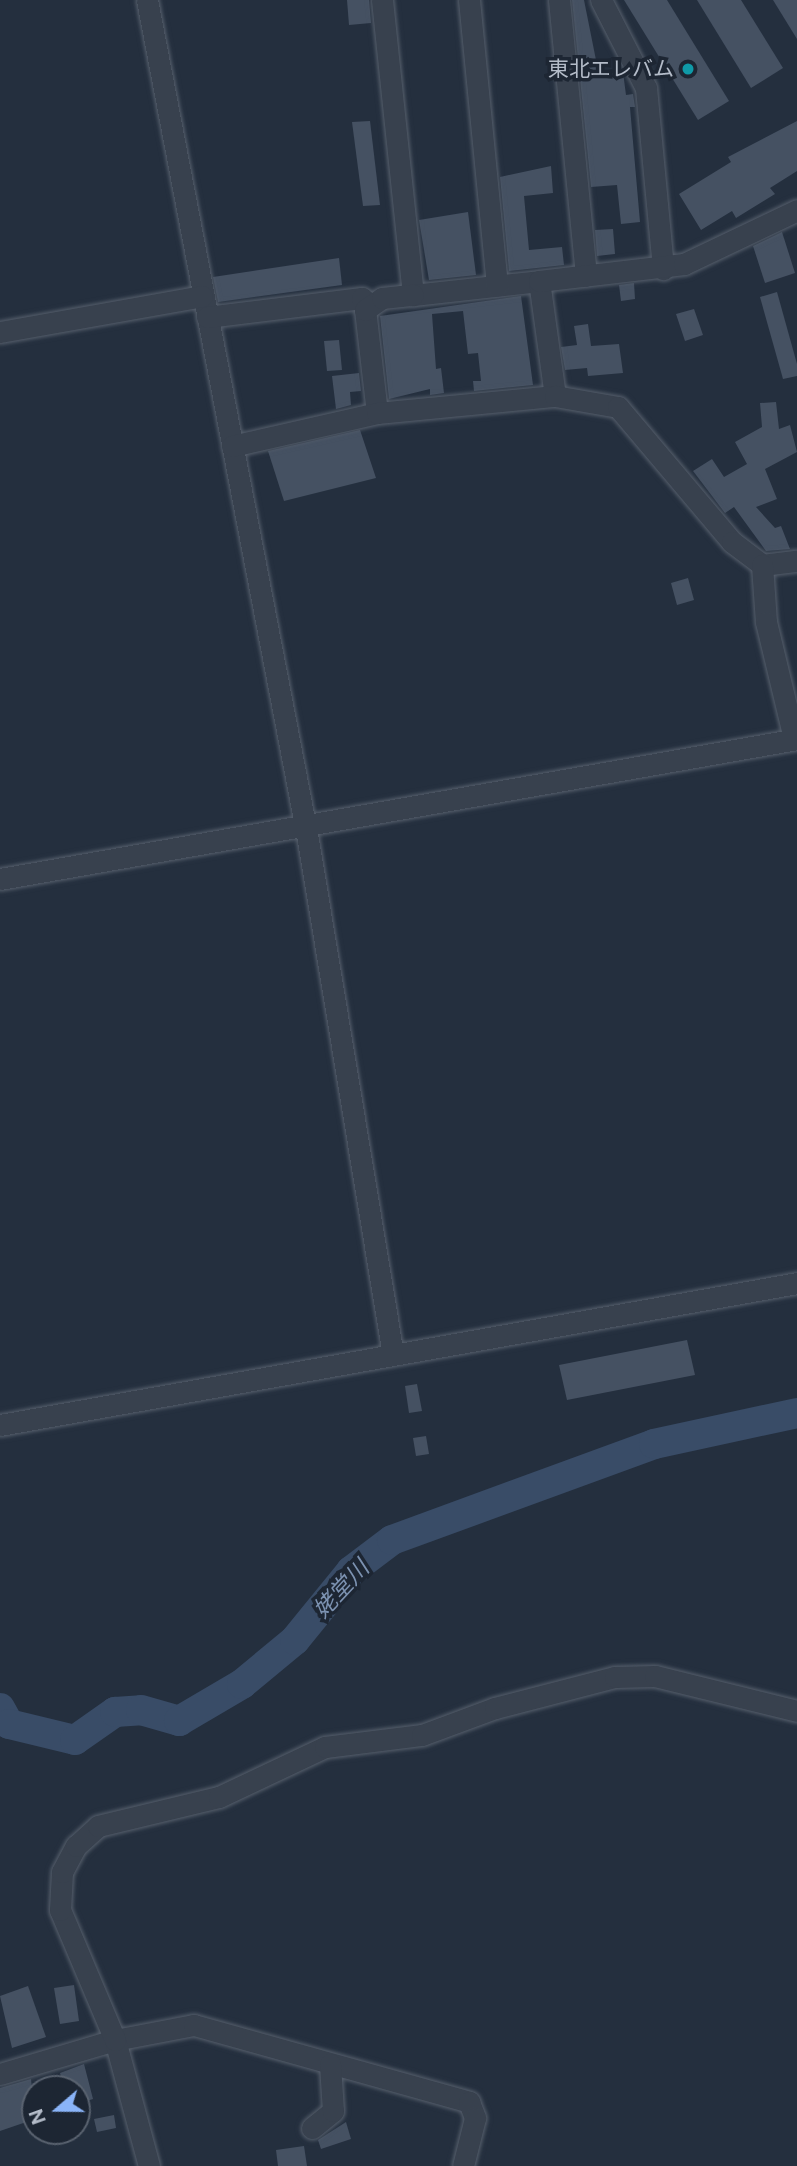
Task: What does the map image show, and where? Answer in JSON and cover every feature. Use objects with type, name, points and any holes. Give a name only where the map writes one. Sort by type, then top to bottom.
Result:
[{"type":"street","points":[[147,0],[302,827],[308,840],[393,1356]]},
{"type":"street","points":[[382,0],[413,295]]},
{"type":"street","points":[[469,0],[497,286]]},
{"type":"street","points":[[559,0],[586,276]]},
{"type":"street","points":[[601,0],[646,88],[663,269]]},
{"type":"street","points":[[206,317],[362,298],[368,303],[413,295],[663,269],[797,210]]},
{"type":"street","points":[[539,281],[555,396]]},
{"type":"street","points":[[0,332],[202,296]]},
{"type":"street","points":[[368,303],[364,316],[377,413]]},
{"type":"street","points":[[232,446],[377,413],[555,396],[618,407],[732,542],[762,565],[797,561]]},
{"type":"street","points":[[0,879],[795,739],[764,610],[762,565]]},
{"type":"street","points":[[0,1425],[797,1283]]},
{"type":"street","points":[[149,2166],[115,2040],[76,1954],[58,1891],[76,1846],[98,1826],[219,1797],[325,1747],[422,1735],[495,1708],[615,1677],[655,1676],[797,1711]]},
{"type":"street","points":[[0,2074],[115,2040],[194,2025],[468,2102],[475,2118],[463,2166]]},
{"type":"street","points":[[312,2128],[333,2111],[330,2064]]},
{"type":"building","points":[[347,0],[369,0],[371,23],[349,25]]},
{"type":"building","points":[[572,0],[584,0],[599,75],[623,72],[626,95],[633,94],[635,107],[630,107],[640,222],[621,224],[617,185],[591,187]]},
{"type":"building","points":[[624,0],[667,0],[729,101],[698,120]]},
{"type":"building","points":[[697,0],[741,0],[783,68],[751,88]]},
{"type":"building","points":[[773,0],[797,0],[797,39]]},
{"type":"building","points":[[370,121],[380,205],[363,206],[352,122]]},
{"type":"building","points":[[797,121],[797,171],[770,188],[775,194],[736,218],[732,211],[701,230],[679,194],[731,162],[728,157]]},
{"type":"building","points":[[551,166],[553,193],[524,196],[529,250],[562,247],[564,265],[509,271],[500,177]]},
{"type":"building","points":[[468,212],[476,275],[429,280],[419,220]]},
{"type":"building","points":[[613,229],[615,254],[597,256],[595,230]]},
{"type":"building","points":[[782,232],[795,273],[765,283],[753,246]]},
{"type":"building","points":[[339,258],[342,285],[218,302],[213,277]]},
{"type":"building","points":[[634,283],[635,299],[621,301],[619,285]]},
{"type":"building","points":[[777,292],[797,364],[797,376],[783,379],[760,297]]},
{"type":"building","points":[[521,296],[533,385],[474,391],[473,381],[481,381],[478,353],[468,354],[463,311],[432,314],[436,369],[441,368],[444,393],[430,395],[430,389],[389,399],[380,316]]},
{"type":"building","points":[[694,309],[703,335],[685,341],[676,314]]},
{"type":"building","points":[[588,324],[591,346],[619,344],[623,373],[588,376],[587,368],[565,370],[561,347],[577,345],[574,326]]},
{"type":"building","points":[[339,340],[342,370],[327,371],[324,341]]},
{"type":"building","points":[[359,373],[361,391],[350,392],[351,405],[336,409],[332,376]]},
{"type":"building","points":[[776,402],[779,429],[790,425],[797,452],[765,469],[777,499],[756,507],[775,528],[781,526],[790,549],[766,551],[734,507],[725,513],[693,471],[712,459],[724,477],[747,464],[735,442],[762,427],[760,403]]},
{"type":"building","points":[[360,430],[376,478],[284,501],[268,451]]},
{"type":"building","points":[[688,578],[694,600],[677,605],[671,583]]},
{"type":"building","points":[[687,1340],[695,1375],[567,1400],[559,1365]]},
{"type":"building","points":[[417,1384],[422,1411],[409,1413],[405,1386]]},
{"type":"building","points":[[426,1436],[429,1454],[416,1456],[413,1438]]},
{"type":"building","points":[[74,1985],[79,2021],[60,2024],[54,1988]]},
{"type":"building","points":[[28,1986],[46,2037],[12,2048],[0,1996]]},
{"type":"building","points":[[84,2064],[87,2075],[60,2075]]},
{"type":"building","points":[[21,2082],[21,2124],[0,2131],[0,2088]]},
{"type":"building","points":[[114,2115],[116,2128],[97,2132],[94,2119]]},
{"type":"building","points":[[346,2122],[351,2139],[321,2149],[318,2140]]},
{"type":"building","points":[[304,2146],[307,2166],[278,2166],[276,2150]]},
{"type":"waterway","name":"姥堂川","points":[[0,1708],[9,1724],[75,1740],[115,1712],[141,1710],[179,1721],[242,1684],[295,1640],[351,1571],[392,1540],[654,1444],[797,1413]]},
{"type":"place","name":"東北エレバム","points":[[688,69]]}]
